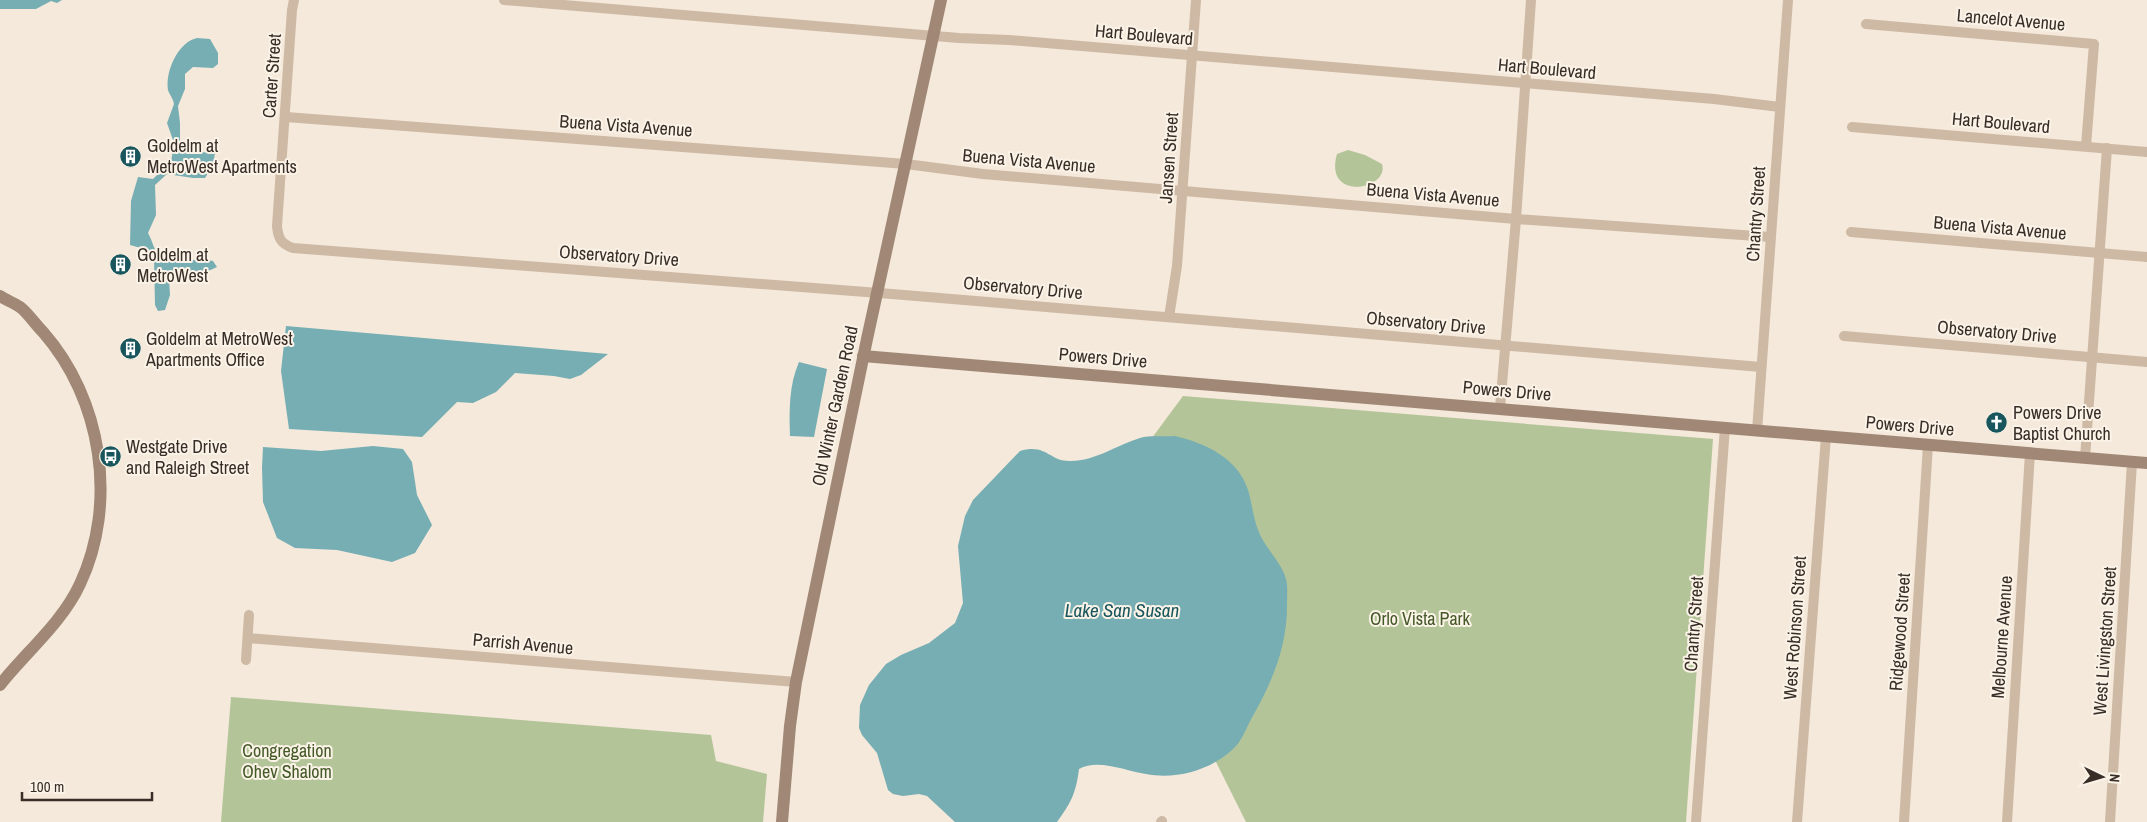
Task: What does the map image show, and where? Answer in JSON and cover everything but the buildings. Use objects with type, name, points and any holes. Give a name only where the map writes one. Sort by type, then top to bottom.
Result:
[{"type":"street","name":"Carter Street","points":[[282,243],[277,226],[294,0]]},
{"type":"street","name":"Hart Boulevard","points":[[504,0],[1525,83],[1780,107]]},
{"type":"street","name":"Old Winter Garden Road","points":[[782,822],[790,726],[796,682],[863,356],[941,0]]},
{"type":"street","name":"Jansen Street","points":[[1169,317],[1177,266],[1196,0]]},
{"type":"street","points":[[1500,408],[1516,219],[1531,0]]},
{"type":"street","name":"Chantry Street","points":[[1757,430],[1788,0]]},
{"type":"street","name":"Lancelot Avenue","points":[[1866,24],[2094,44],[2086,146]]},
{"type":"street","name":"Buena Vista Avenue","points":[[286,116],[906,164],[983,174],[1516,219],[1770,237]]},
{"type":"street","name":"Hart Boulevard","points":[[1852,127],[2147,152]]},
{"type":"street","points":[[2085,458],[2107,148]]},
{"type":"street","name":"Buena Vista Avenue","points":[[1851,232],[2147,257]]},
{"type":"street","name":"Observatory Drive","points":[[282,243],[299,248],[877,292],[1761,367]]},
{"type":"street","points":[[0,296],[21,308],[56,347],[74,380],[88,413],[98,448],[101,497],[95,542],[79,585],[52,626],[0,685]]},
{"type":"street","name":"Observatory Drive","points":[[1844,336],[2147,362]]},
{"type":"street","name":"Powers Drive","points":[[863,356],[2147,463]]},
{"type":"street","name":"Chantry Street","points":[[1696,822],[1725,428]]},
{"type":"street","name":"West Robinson Street","points":[[1797,822],[1826,436]]},
{"type":"street","name":"Ridgewood Street","points":[[1904,822],[1928,445]]},
{"type":"street","name":"Melbourne Avenue","points":[[2007,822],[2030,453]]},
{"type":"street","name":"West Livingston Street","points":[[2110,822],[2132,462]]},
{"type":"street","points":[[246,660],[249,615]]},
{"type":"street","name":"Parrish Avenue","points":[[248,638],[796,682]]},
{"type":"green space","points":[[1348,150],[1365,155],[1382,164],[1382,173],[1368,185],[1357,187],[1347,185],[1339,179],[1335,169],[1337,154]]},
{"type":"green space","name":"Orlo Vista Park","points":[[1183,396],[1713,439],[1686,822],[1246,822],[1185,700],[1129,469]]},
{"type":"green space","name":"Congregation Ohev Shalom","points":[[231,697],[711,735],[716,761],[767,774],[763,822],[221,822]]},
{"type":"water","points":[[0,0],[62,0],[57,3],[51,1],[36,9],[0,9]]},
{"type":"water","points":[[197,38],[210,39],[218,53],[218,64],[213,68],[193,67],[185,74],[185,89],[178,106],[180,146],[187,151],[215,153],[213,165],[205,178],[167,174],[155,185],[156,215],[148,233],[158,255],[162,258],[213,261],[217,267],[206,272],[173,273],[169,278],[170,295],[165,310],[158,311],[155,305],[154,257],[148,250],[130,245],[131,201],[138,177],[153,179],[168,164],[172,157],[173,140],[167,123],[174,104],[168,90],[169,75],[174,59],[179,51],[184,45]]},
{"type":"water","points":[[286,326],[608,354],[581,375],[570,379],[515,373],[496,392],[473,403],[457,402],[422,437],[289,429],[281,371]]},
{"type":"water","points":[[799,362],[827,369],[814,437],[790,436],[791,389]]},
{"type":"water","name":"Lake San Susan","points":[[1175,436],[1209,448],[1237,469],[1248,490],[1258,530],[1264,543],[1281,567],[1287,582],[1287,619],[1277,665],[1238,744],[1224,756],[1204,768],[1169,776],[1157,776],[1103,765],[1087,766],[1079,769],[1072,797],[1057,822],[955,822],[927,796],[919,794],[903,796],[893,794],[888,790],[877,753],[862,735],[859,728],[860,705],[869,685],[886,664],[901,655],[929,643],[955,623],[963,603],[958,546],[965,516],[973,500],[1020,451],[1036,449],[1058,459],[1071,461],[1097,456],[1140,438]]},
{"type":"water","points":[[373,446],[403,449],[412,462],[417,495],[432,525],[415,553],[392,562],[337,550],[295,548],[277,538],[263,502],[263,447],[321,451]]},
{"type":"place","name":"Goldelm at MetroWest Apartments","points":[[131,156]]},
{"type":"place","name":"Goldelm at MetroWest","points":[[121,265]]},
{"type":"place","name":"Goldelm at MetroWest Apartments Office","points":[[130,349]]},
{"type":"place","name":"Powers Drive Baptist Church","points":[[1997,423]]},
{"type":"place","name":"Westgate Drive and Raleigh Street","points":[[110,457]]}]
